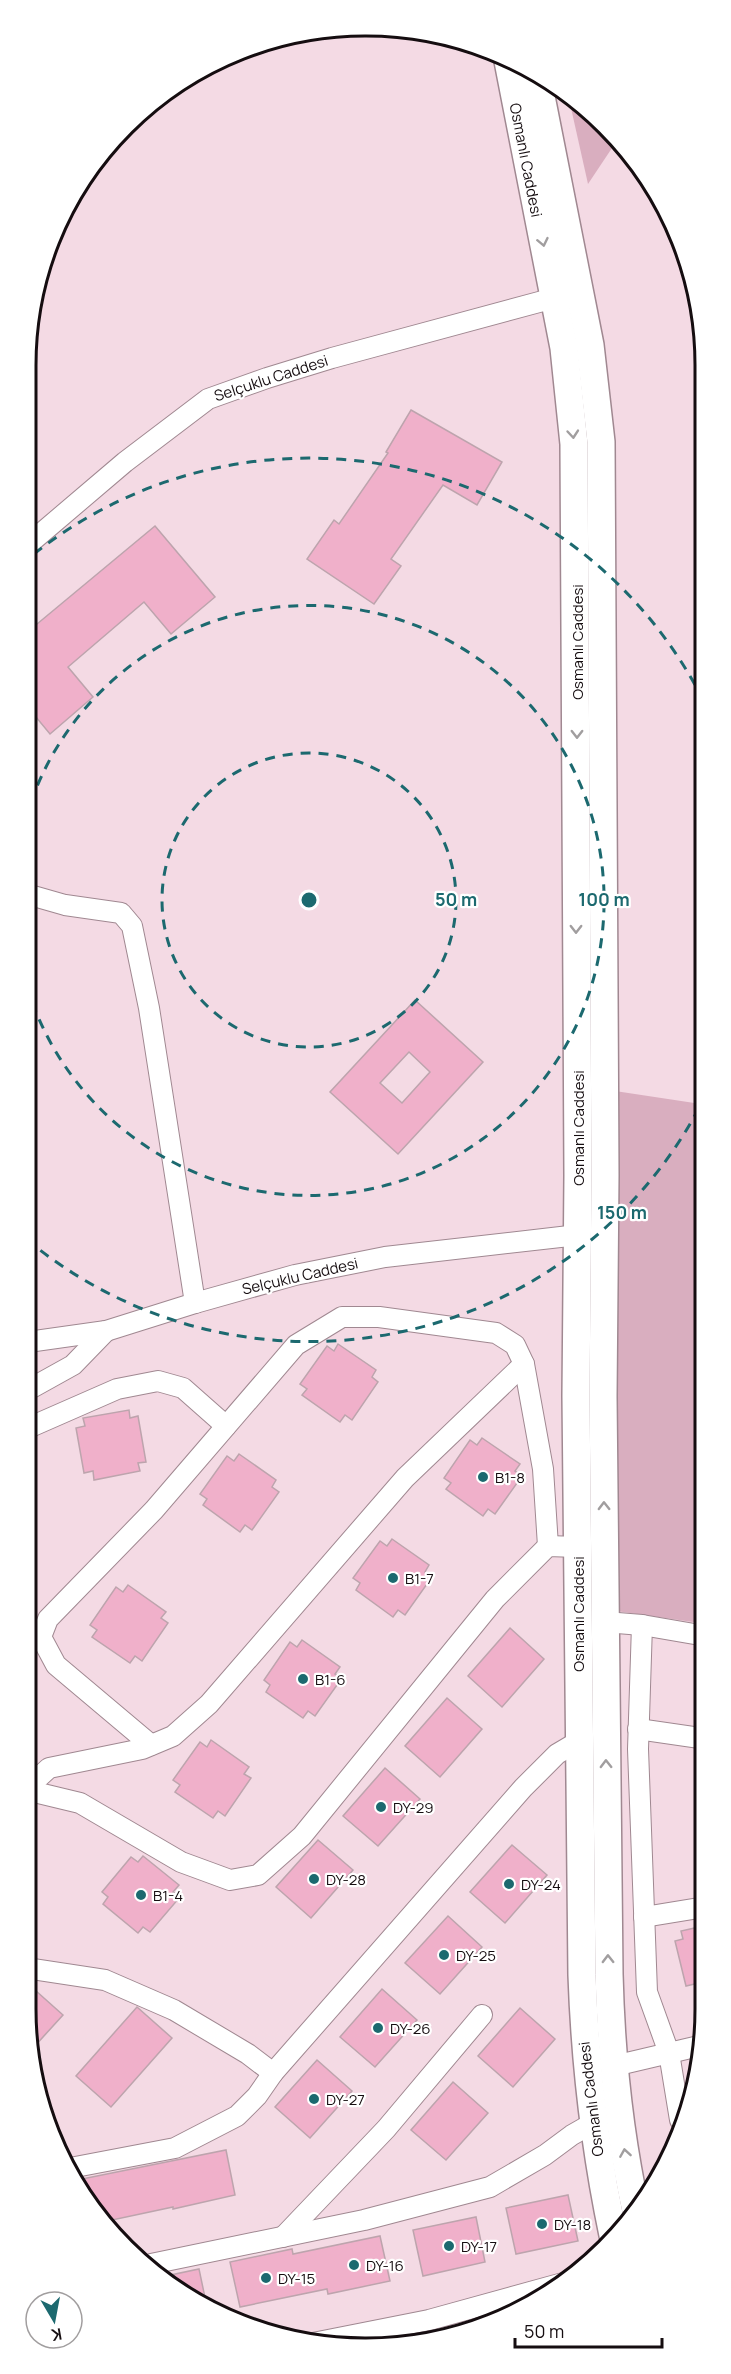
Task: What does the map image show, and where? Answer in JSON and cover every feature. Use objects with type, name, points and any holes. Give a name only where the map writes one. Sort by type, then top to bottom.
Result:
[{"type":"street","name":"Osmanlı Caddesi","points":[[509,69],[524,150],[567,295],[590,345],[601,442],[604,592],[604,1546],[609,1974],[614,2066],[624,2153],[634,2200]]},
{"type":"street","name":"Osmanlı Caddesi","points":[[538,85],[567,295],[574,454],[578,1235],[577,1547],[582,1998],[593,2122],[612,2227]]},
{"type":"street","name":"Selçuklu Caddesi","points":[[36,538],[125,462],[208,399],[332,358],[567,295]]},
{"type":"street","points":[[36,898],[65,905],[121,913],[132,926],[149,1008],[195,1303]]},
{"type":"street","points":[[578,1235],[604,1233]]},
{"type":"street","name":"Selçuklu Caddesi","points":[[36,1341],[106,1331],[295,1275],[385,1257],[578,1235]]},
{"type":"street","points":[[151,1745],[56,1665],[41,1636],[48,1619],[154,1510],[296,1345],[342,1317],[379,1317],[496,1333],[515,1345],[524,1364],[543,1468],[548,1546]]},
{"type":"street","points":[[36,1386],[73,1365],[106,1331]]},
{"type":"street","points":[[36,1781],[50,1768],[151,1745],[173,1736],[209,1704],[405,1478],[524,1364]]},
{"type":"street","points":[[36,1424],[117,1389],[158,1381],[183,1388],[226,1426]]},
{"type":"street","points":[[36,1792],[80,1803],[191,1866],[230,1880],[258,1875],[302,1836],[495,1599],[548,1546],[604,1546]]},
{"type":"street","points":[[605,1622],[642,1625],[695,1634]]},
{"type":"street","points":[[642,1625],[638,1729],[647,1992],[669,2053],[679,2112]]},
{"type":"street","points":[[638,1729],[695,1739]]},
{"type":"street","points":[[77,2167],[176,2148],[237,2116],[257,2096],[273,2073],[523,1788],[557,1754],[579,1742]]},
{"type":"street","points":[[644,1917],[695,1909]]},
{"type":"street","points":[[36,1970],[105,1980],[174,2010],[248,2054],[273,2073]]},
{"type":"street","points":[[283,2237],[386,2129],[482,2014]]},
{"type":"street","points":[[614,2066],[692,2048]]},
{"type":"street","points":[[156,2263],[364,2220],[490,2187],[514,2174],[593,2122]]},
{"type":"street","points":[[343,2337],[429,2320],[535,2291]]},
{"type":"shaded area","points":[[571,108],[612,147],[588,184]]},
{"type":"shaded area","points":[[615,1091],[695,1103],[695,1622],[616,1611]]},
{"type":"building","points":[[411,410],[502,462],[477,505],[443,485],[391,559],[401,566],[374,604],[307,559],[334,520],[339,524],[388,453],[386,452]]},
{"type":"building","points":[[155,526],[215,597],[171,634],[144,602],[68,667],[93,697],[50,734],[36,717],[36,625]]},
{"type":"building","points":[[415,1000],[483,1062],[398,1154],[330,1092]],"holes":[[[409,1052],[430,1072],[402,1103],[380,1083]]]},
{"type":"building","points":[[338,1344],[376,1370],[372,1377],[378,1382],[352,1420],[345,1415],[340,1422],[302,1395],[307,1389],[300,1384],[327,1346],[334,1351]]},
{"type":"building","points":[[129,1410],[130,1418],[138,1416],[146,1462],[138,1463],[140,1471],[94,1480],[93,1471],[84,1473],[76,1428],[85,1426],[83,1418]]},
{"type":"building","name":"B1-8","points":[[482,1438],[520,1464],[515,1471],[522,1476],[495,1514],[488,1509],[483,1516],[446,1489],[451,1483],[444,1478],[470,1440],[477,1445]]},
{"type":"building","points":[[239,1454],[276,1480],[272,1487],[279,1492],[252,1530],[245,1525],[240,1532],[203,1505],[207,1499],[200,1494],[227,1456],[234,1461]]},
{"type":"building","name":"B1-7","points":[[392,1539],[429,1565],[425,1572],[432,1577],[405,1615],[398,1610],[393,1617],[356,1590],[360,1583],[353,1578],[380,1541],[387,1546]]},
{"type":"building","points":[[128,1585],[166,1612],[161,1618],[168,1623],[142,1661],[135,1656],[130,1663],[92,1637],[97,1630],[90,1625],[116,1587],[123,1592]]},
{"type":"building","points":[[510,1628],[544,1659],[502,1707],[468,1676]]},
{"type":"building","name":"B1-6","points":[[302,1640],[340,1667],[335,1674],[342,1678],[315,1716],[308,1711],[303,1718],[266,1692],[270,1685],[264,1680],[290,1642],[297,1647]]},
{"type":"building","points":[[447,1698],[482,1729],[440,1777],[405,1746]]},
{"type":"building","points":[[211,1740],[249,1767],[244,1774],[251,1778],[225,1816],[218,1811],[213,1818],[175,1792],[180,1785],[173,1780],[200,1742],[207,1747]]},
{"type":"building","name":"DY-29","points":[[385,1768],[420,1799],[378,1846],[343,1816]]},
{"type":"building","name":"DY-28","points":[[318,1840],[353,1870],[311,1918],[276,1887]]},
{"type":"building","name":"DY-24","points":[[512,1845],[547,1875],[505,1923],[470,1892]]},
{"type":"building","name":"B1-4","points":[[143,1856],[179,1885],[173,1892],[180,1897],[150,1932],[143,1927],[138,1933],[103,1904],[108,1897],[102,1892],[131,1857],[138,1862]]},
{"type":"building","name":"DY-25","points":[[448,1916],[482,1947],[440,1994],[405,1963]]},
{"type":"building","points":[[695,1928],[695,1984],[686,1986],[675,1941],[683,1939],[681,1931]]},
{"type":"building","name":"DY-26","points":[[382,1989],[417,2020],[375,2067],[340,2037]]},
{"type":"building","points":[[36,1991],[63,2015],[38,2042]]},
{"type":"building","points":[[137,2007],[172,2038],[111,2107],[76,2076]]},
{"type":"building","points":[[520,2008],[555,2039],[513,2087],[478,2056]]},
{"type":"building","name":"DY-27","points":[[317,2060],[352,2091],[310,2138],[275,2107]]},
{"type":"building","points":[[453,2082],[488,2113],[446,2160],[411,2130]]},
{"type":"building","points":[[226,2150],[235,2195],[113,2220],[84,2179]]},
{"type":"building","name":"DY-18","points":[[568,2195],[578,2241],[516,2254],[506,2208]]},
{"type":"building","name":"DY-17","points":[[476,2217],[485,2262],[423,2276],[413,2230]]},
{"type":"building","points":[[380,2236],[390,2281],[328,2294],[327,2289],[240,2307],[230,2262],[292,2249],[293,2254]]},
{"type":"building","points":[[199,2269],[205,2296],[182,2282],[172,2275]]},
{"type":"place","name":"B1-8","points":[[483,1477]]},
{"type":"place","name":"B1-7","points":[[393,1578]]},
{"type":"place","name":"B1-6","points":[[303,1679]]},
{"type":"place","name":"DY-29","points":[[381,1807]]},
{"type":"place","name":"DY-28","points":[[314,1879]]},
{"type":"place","name":"DY-24","points":[[509,1884]]},
{"type":"place","name":"B1-4","points":[[141,1895]]},
{"type":"place","name":"DY-25","points":[[444,1955]]},
{"type":"place","name":"DY-26","points":[[378,2028]]},
{"type":"place","name":"DY-27","points":[[314,2099]]},
{"type":"place","name":"DY-18","points":[[542,2224]]},
{"type":"place","name":"DY-17","points":[[449,2246]]},
{"type":"place","name":"DY-16","points":[[354,2265]]},
{"type":"place","name":"DY-15","points":[[266,2278]]}]
